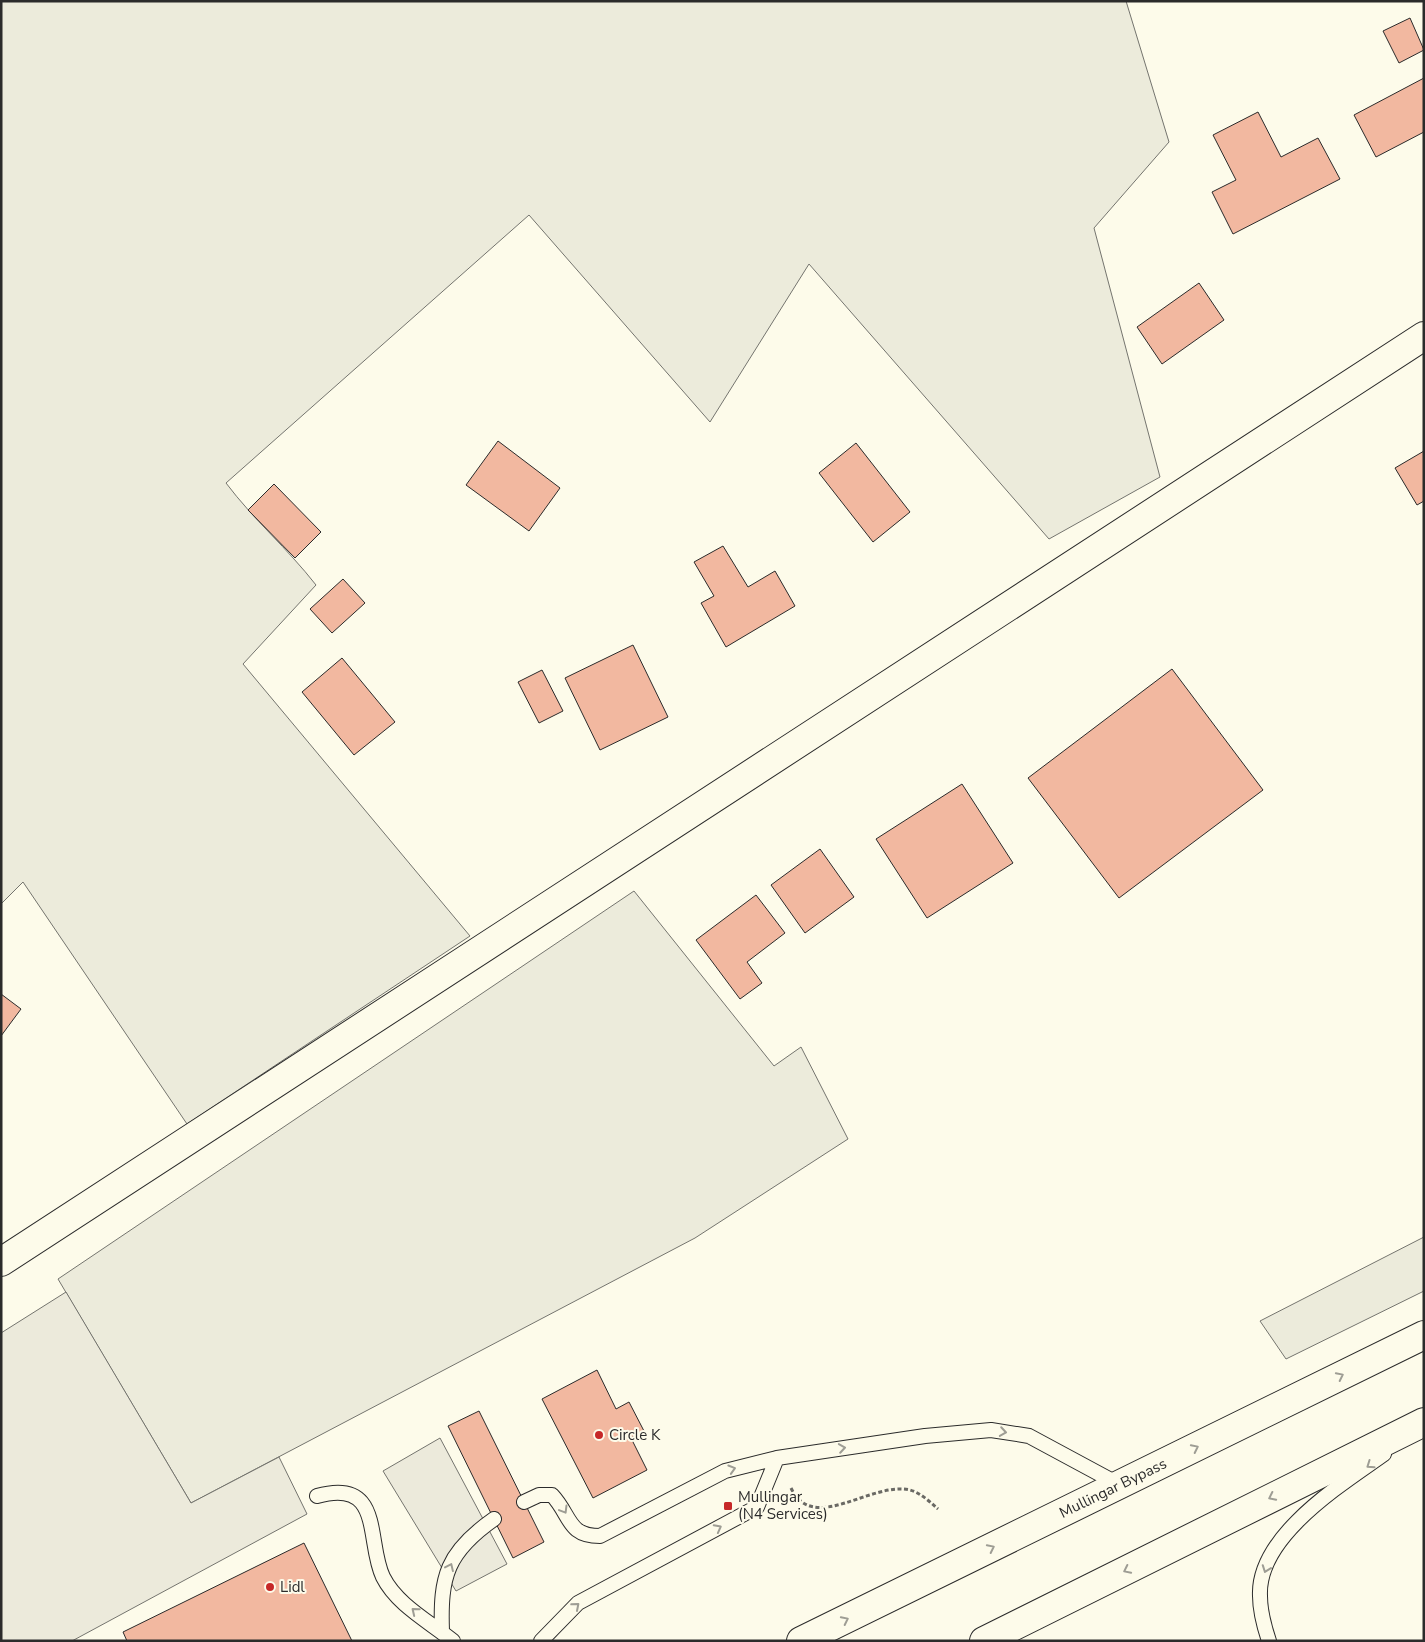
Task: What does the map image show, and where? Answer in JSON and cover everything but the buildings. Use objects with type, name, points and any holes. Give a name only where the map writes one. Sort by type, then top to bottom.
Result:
[{"type":"main road","points":[[1,1262],[1424,336]]},
{"type":"main road","name":"Mullingar Bypass","points":[[801,1641],[1424,1335]]},
{"type":"main road","points":[[984,1641],[1424,1422]]},
{"type":"lane","points":[[1269,1641],[1259,1594],[1265,1568],[1278,1545],[1316,1503],[1424,1426]]},
{"type":"lane","points":[[524,1502],[539,1495],[552,1495],[561,1505],[574,1529],[585,1536],[600,1536],[725,1471],[777,1458],[925,1436],[991,1430],[1029,1436],[1120,1485]]},
{"type":"lane","points":[[542,1641],[578,1603],[757,1507],[777,1458]]},
{"type":"lane","points":[[317,1496],[335,1491],[352,1496],[365,1508],[373,1526],[377,1556],[383,1577],[396,1595],[453,1641]]},
{"type":"lane","points":[[442,1631],[441,1593],[446,1575],[457,1552],[473,1533],[494,1519]]},
{"type":"path","points":[[777,1458],[793,1492],[804,1505],[819,1509],[875,1492],[893,1489],[910,1490],[925,1498],[938,1509]]},
{"type":"shaded area","points":[[1,1],[1126,1],[1169,142],[1094,228],[1160,477],[1049,539],[809,264],[710,422],[529,215],[226,483],[316,585],[243,664],[470,936],[187,1124],[23,882],[1,904]]},
{"type":"shaded area","points":[[634,891],[774,1066],[801,1047],[848,1139],[695,1238],[191,1503],[58,1279]]},
{"type":"shaded area","points":[[1424,1237],[1424,1291],[1286,1359],[1260,1321]]},
{"type":"shaded area","points":[[66,1292],[191,1503],[279,1457],[307,1514],[72,1641],[1,1641],[1,1333]]},
{"type":"shaded area","points":[[440,1438],[507,1564],[456,1591],[383,1471]]},
{"type":"place","name":"Circle K","points":[[599,1435]]},
{"type":"place","name":"Mullingar (N4 Services)","points":[[728,1506]]},
{"type":"place","name":"Lidl","points":[[270,1587]]}]
